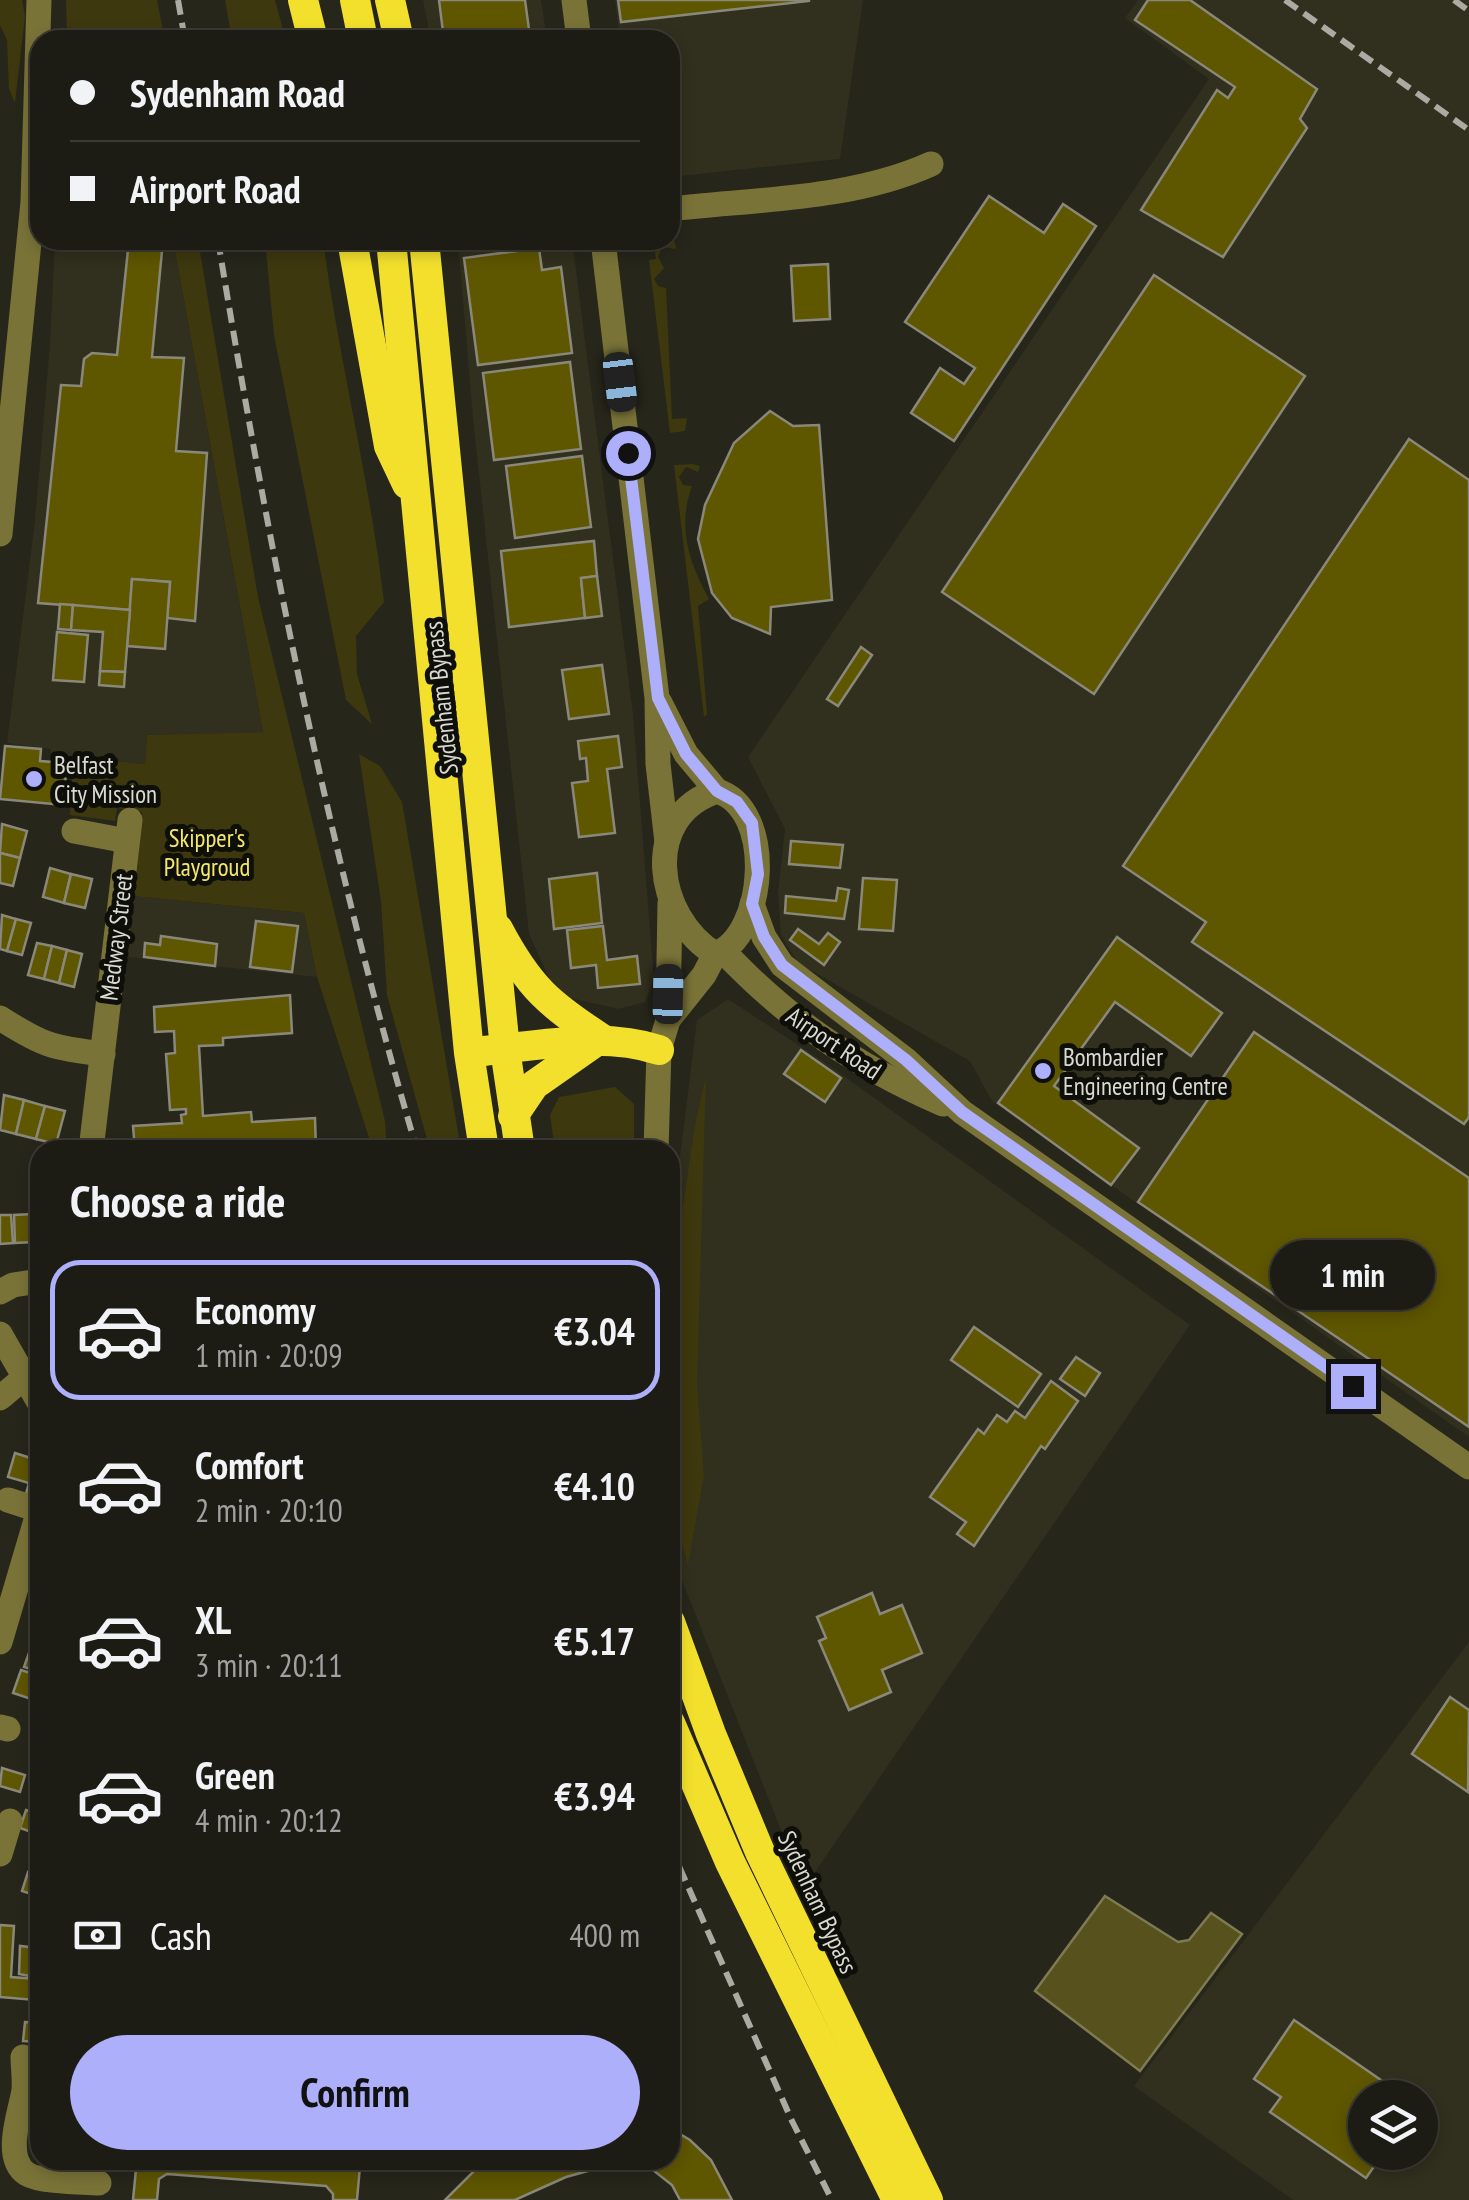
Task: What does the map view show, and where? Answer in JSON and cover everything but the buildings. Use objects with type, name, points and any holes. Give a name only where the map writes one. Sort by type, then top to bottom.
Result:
[{"type":"highway","points":[[303,0],[310,30]]},
{"type":"highway","points":[[355,0],[361,30]]},
{"type":"highway","points":[[390,0],[397,30]]},
{"type":"highway","points":[[354,250],[390,446],[419,510]]},
{"type":"highway","name":"Sydenham Bypass","points":[[392,250],[469,1053],[482,1140]]},
{"type":"highway","name":"Sydenham Bypass","points":[[425,250],[505,1049],[518,1140]]},
{"type":"highway","points":[[492,917],[540,996],[601,1041]]},
{"type":"highway","points":[[469,1053],[630,1040],[659,1050]]},
{"type":"highway","points":[[512,1116],[534,1085],[601,1041]]},
{"type":"highway","name":"Sydenham Bypass","points":[[680,1649],[760,1852],[928,2200]]},
{"type":"highway","points":[[680,1746],[730,1862],[897,2200]]},
{"type":"street","points":[[38,30],[39,0]]},
{"type":"street","points":[[574,0],[578,30]]},
{"type":"street","points":[[680,208],[862,187],[896,180],[931,164]]},
{"type":"street","points":[[0,534],[6,428],[30,220]]},
{"type":"street","points":[[603,250],[658,698],[658,764],[667,842],[668,1020],[659,1050],[656,1140]]},
{"type":"street","points":[[658,698],[686,754],[717,791],[737,802],[752,823],[758,874],[752,904],[739,932],[719,952],[668,1020]]},
{"type":"street","points":[[667,842],[688,805],[717,791]]},
{"type":"street","name":"Medway Street","points":[[74,831],[129,830],[93,1140]]},
{"type":"street","points":[[670,904],[698,943],[719,952]]},
{"type":"street","name":"Airport Road","points":[[752,904],[764,937],[782,965],[906,1060],[962,1112],[1469,1467]]},
{"type":"street","name":"Airport Road","points":[[719,952],[770,999],[835,1047],[892,1081],[962,1112]]},
{"type":"street","points":[[2,1019],[24,1035],[54,1048],[102,1054]]},
{"type":"street","points":[[0,1292],[30,1282]]},
{"type":"street","points":[[0,1334],[30,1388]]},
{"type":"street","points":[[0,1398],[24,1378]]},
{"type":"street","points":[[8,1500],[30,1507]]},
{"type":"street","points":[[0,1642],[30,1540]]},
{"type":"street","points":[[0,1854],[10,1821]]},
{"type":"street","points":[[29,2070],[15,2154],[20,2167],[34,2177],[99,2181]]},
{"type":"shaded area","points":[[423,0],[541,0],[546,30],[429,30]]},
{"type":"shaded area","points":[[615,0],[863,0],[840,159],[680,176],[680,30],[619,30]]},
{"type":"shaded area","points":[[1138,0],[1469,0],[1469,1437],[992,1101],[970,1061],[798,963],[781,935],[778,893],[785,829],[748,757],[1209,79],[1125,18]]},
{"type":"shaded area","points":[[55,250],[175,250],[263,732],[147,735],[145,764],[51,755],[51,749],[7,743],[35,520]]},
{"type":"shaded area","points":[[459,250],[573,250],[633,714],[654,980],[645,1002],[619,1009],[557,995],[529,934],[473,419]]},
{"type":"shaded area","points":[[133,896],[304,913],[317,977],[127,957]]},
{"type":"shaded area","points":[[728,999],[827,1064],[1190,1325],[804,1888],[680,1573],[680,1157],[697,1020]]},
{"type":"shaded area","points":[[1469,1642],[1469,2200],[1293,2200],[1134,2086]]},
{"type":"shaded area","points":[[1105,1896],[1178,1942],[1189,1940],[1211,1913],[1242,1934],[1140,2071],[1035,1991]]},
{"type":"green space","points":[[0,0],[22,0],[25,16],[15,103],[9,89]]},
{"type":"green space","points":[[66,0],[157,0],[163,30],[67,30]]},
{"type":"green space","points":[[225,0],[275,0],[283,30],[230,30]]},
{"type":"green space","name":"Skipper's Playgroud","points":[[175,250],[200,250],[258,597],[385,1121],[386,1140],[370,1140],[317,977],[304,913],[133,896],[142,812],[117,808],[115,821],[70,815],[73,757],[145,764],[147,735],[263,732]]},
{"type":"green space","points":[[266,250],[325,250],[384,602],[356,636],[357,674],[372,724],[346,700],[274,335]]},
{"type":"green space","points":[[655,250],[661,250],[658,257],[664,268],[654,279],[658,286],[666,288],[672,419],[687,418],[685,431],[670,433],[649,260],[656,259]]},
{"type":"green space","points":[[674,465],[700,466],[698,472],[686,467],[679,477],[683,485],[692,486],[686,516],[687,544],[709,599],[698,606],[707,714],[704,717]]},
{"type":"green space","points":[[359,754],[380,766],[402,802],[459,1140],[427,1140],[387,995],[381,901]]},
{"type":"green space","points":[[706,1076],[697,1385],[704,1475],[688,1565],[680,1536],[680,1225]]},
{"type":"green space","points":[[615,1087],[634,1104],[634,1140],[554,1140],[550,1115],[559,1097]]},
{"type":"railway","points":[[178,0],[183,30]]},
{"type":"railway","points":[[1285,0],[1469,130]]},
{"type":"railway","points":[[1454,0],[1469,11]]},
{"type":"railway","points":[[220,250],[303,698],[356,925],[414,1140]]},
{"type":"railway","points":[[680,1869],[792,2121],[832,2200]]},
{"type":"place","name":"Belfast City Mission","points":[[34,779]]},
{"type":"place","name":"Bombardier Engineering Centre","points":[[1043,1071]]},
{"type":"route","points":[[628,453],[658,698],[686,754],[717,791],[737,802],[752,823],[758,874],[752,904],[764,937],[782,965],[906,1060],[962,1112],[1353,1386]]}]
